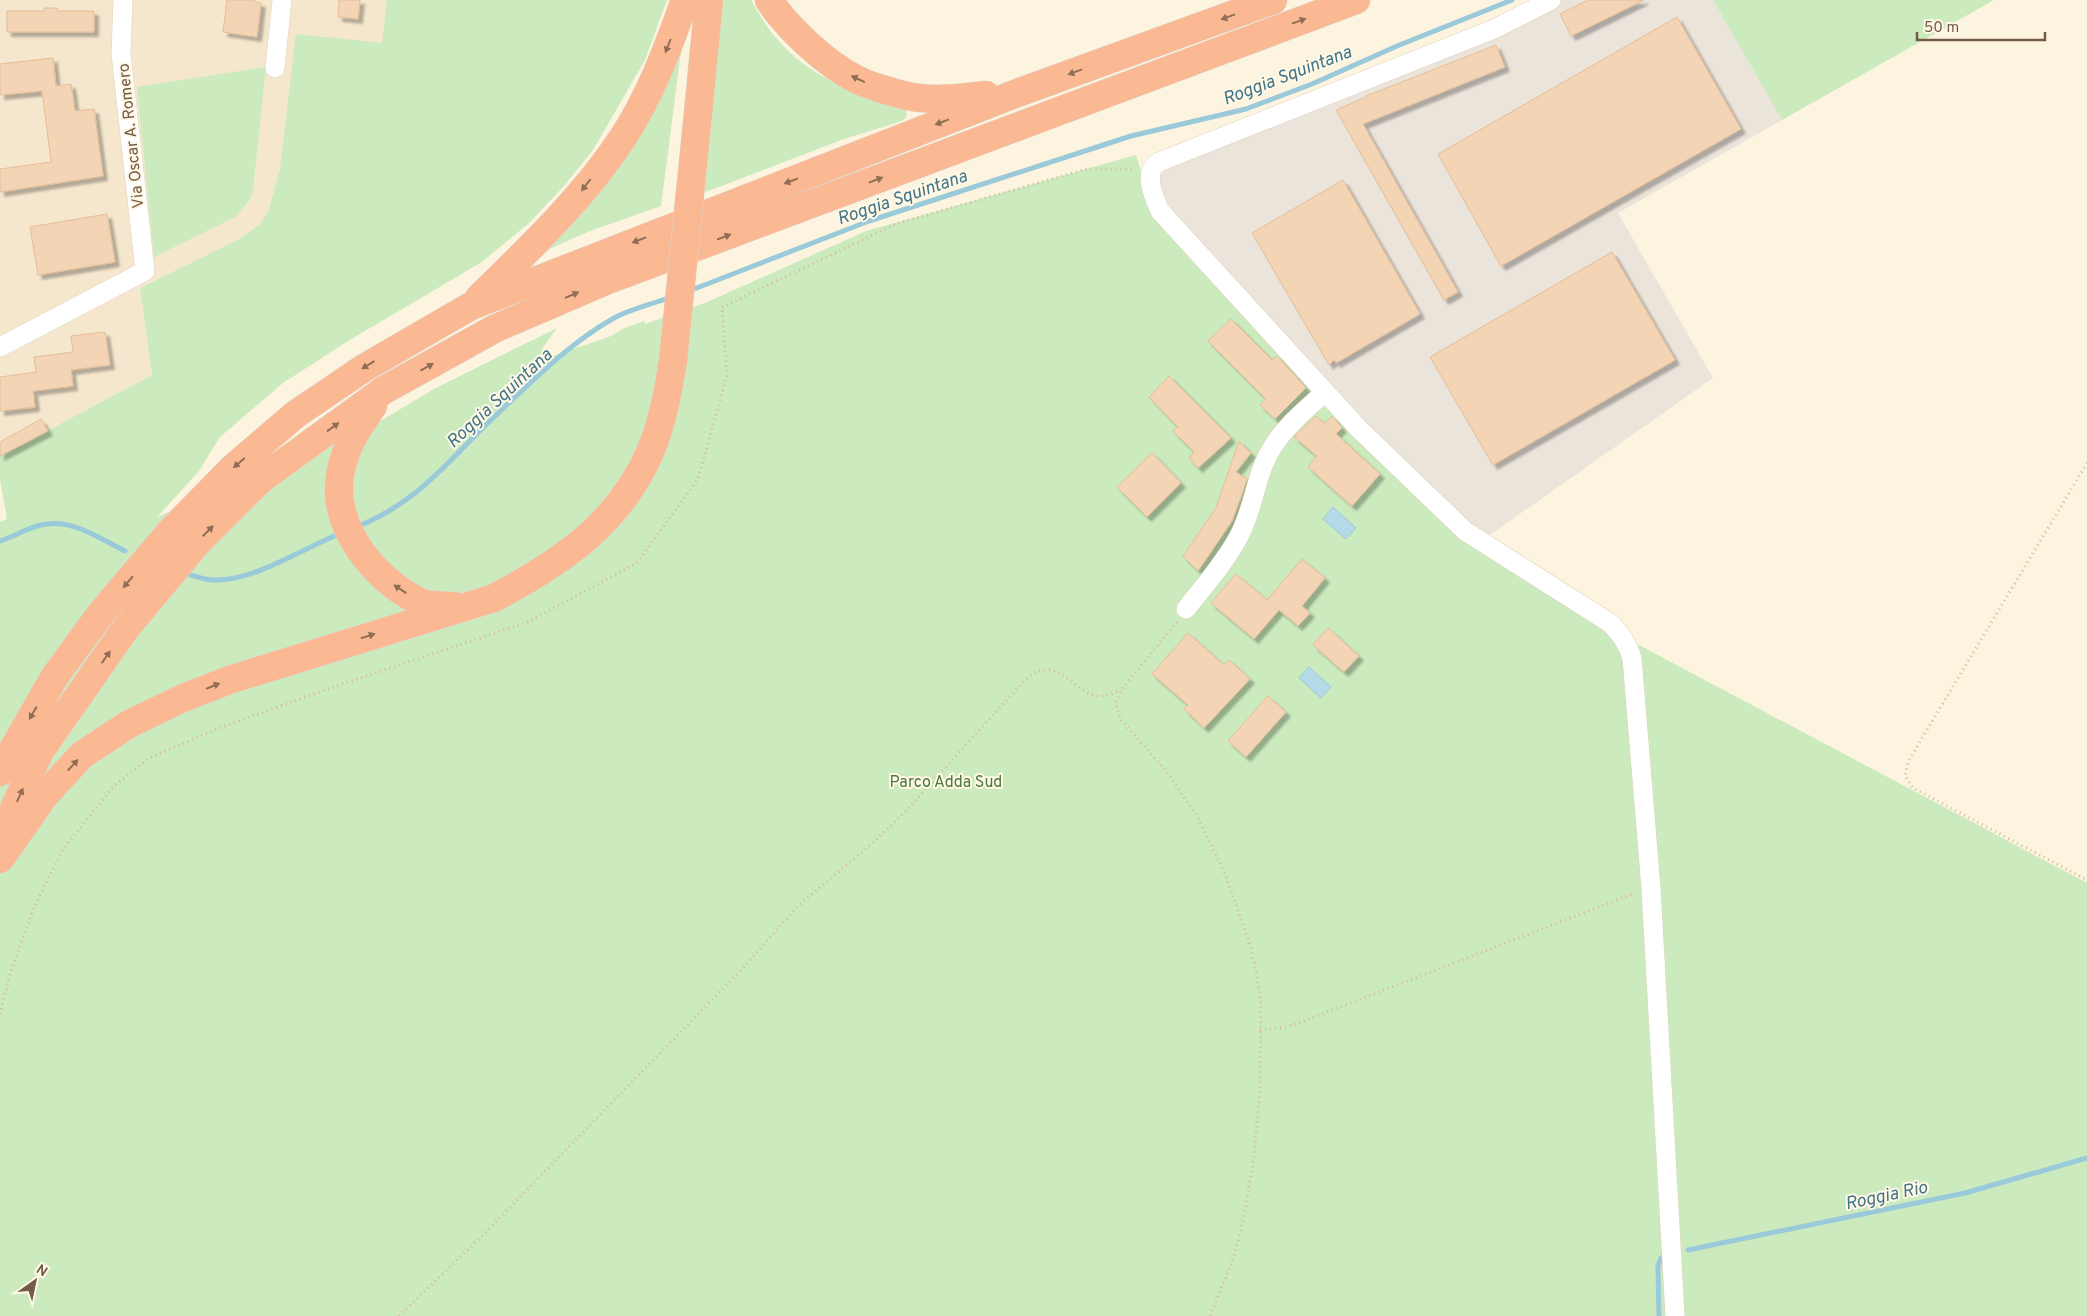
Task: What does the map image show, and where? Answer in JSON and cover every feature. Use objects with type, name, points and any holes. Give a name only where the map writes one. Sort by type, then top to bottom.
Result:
[{"type":"highway","points":[[471,306],[576,199],[622,139],[654,80],[684,0]]},
{"type":"highway","points":[[0,859],[45,795],[82,756],[129,724],[181,699],[229,680],[494,598],[564,558],[604,521],[631,489],[651,449],[665,404],[673,361],[708,0]]},
{"type":"highway","points":[[769,0],[778,13],[814,50],[856,79],[904,95],[947,99],[1020,92]]},
{"type":"highway","points":[[0,772],[55,676],[102,612],[171,531],[233,468],[296,414],[364,368],[471,306],[1020,92],[1273,0]]},
{"type":"highway","points":[[0,839],[40,751],[126,628],[197,543],[260,480],[384,390],[496,328],[608,280],[1356,0]]},
{"type":"highway","points":[[384,390],[353,434],[340,471],[340,509],[355,545],[385,580],[421,603],[462,607]]},
{"type":"street","name":"Via Oscar A. Romero","points":[[0,347],[146,271],[121,54],[123,0]]},
{"type":"street","points":[[275,68],[282,0]]},
{"type":"street","points":[[1551,0],[1494,29],[1159,162],[1152,169],[1150,180],[1152,193],[1160,211],[1358,429],[1465,531],[1610,623],[1627,644],[1632,658],[1651,888],[1675,1316]]},
{"type":"street","points":[[1186,609],[1238,539],[1246,523],[1263,466],[1272,448],[1286,430],[1325,392]]},
{"type":"path","points":[[0,1014],[10,974],[33,910],[63,849],[113,787],[149,758],[222,727],[336,686],[528,622],[637,563],[698,480],[727,375],[722,307],[896,224],[1086,169],[1152,169]]},
{"type":"path","points":[[2087,463],[1908,762],[1905,776],[1913,788],[2087,880]]},
{"type":"path","points":[[1186,609],[1121,690],[1116,703],[1120,719],[1167,772],[1198,818],[1224,871],[1250,944],[1260,1004],[1260,1089],[1254,1155],[1246,1212],[1234,1257],[1210,1316]]},
{"type":"path","points":[[399,1316],[482,1236],[740,971],[799,906],[867,848],[904,812],[1025,680],[1037,671],[1049,670],[1059,673],[1098,696],[1108,695],[1121,690]]},
{"type":"path","points":[[1260,1030],[1282,1028],[1304,1022],[1651,888]]},
{"type":"shaded area","points":[[0,0],[387,0],[383,43],[280,169],[268,212],[259,225],[241,238],[140,288],[152,375],[0,456]]},
{"type":"shaded area","points":[[1551,0],[1713,0],[1782,120],[1618,213],[1713,378],[1480,542],[1160,211],[1152,169]]},
{"type":"green space","name":"Parco Adda Sud","points":[[387,0],[667,0],[645,60],[593,150],[563,187],[528,224],[482,262],[348,341],[283,383],[220,437],[199,471],[157,517],[318,451],[332,441],[336,442],[377,423],[434,389],[557,328],[542,349],[544,359],[611,336],[622,329],[644,321],[645,324],[705,303],[866,231],[1136,155],[1153,210],[1355,435],[1607,628],[2087,883],[2087,1316],[0,1316],[0,522],[7,519],[0,479],[0,456],[152,375],[140,288],[241,238],[259,225],[268,212],[280,169],[296,34],[382,43]]},
{"type":"green space","points":[[719,0],[751,0],[765,24],[797,59],[815,72],[834,82],[904,107],[907,113],[905,118],[902,121],[844,139],[703,193]]},
{"type":"green space","points":[[1713,0],[1994,0],[1782,120]]},
{"type":"green space","points":[[685,21],[661,206],[590,231],[527,259]]},
{"type":"green space","points":[[266,67],[253,189],[250,200],[235,217],[154,257],[137,87]]},
{"type":"water","points":[[1333,507],[1356,528],[1346,539],[1323,519]]},
{"type":"water","points":[[1309,667],[1331,687],[1321,698],[1299,678]]},
{"type":"building","points":[[227,0],[255,0],[255,2],[261,3],[257,37],[223,32]]},
{"type":"building","points":[[339,0],[360,0],[358,19],[338,17]]},
{"type":"building","points":[[1588,0],[1644,0],[1571,36],[1560,14]]},
{"type":"building","points":[[44,8],[57,8],[58,11],[94,11],[94,32],[7,32],[7,11],[44,11]]},
{"type":"building","points":[[1677,17],[1741,129],[1501,266],[1438,154]]},
{"type":"building","points":[[1496,45],[1505,67],[1363,124],[1458,292],[1444,300],[1336,110],[1366,96]]},
{"type":"building","points":[[53,58],[56,86],[71,84],[75,111],[94,109],[103,176],[0,192],[0,169],[51,162],[42,91],[0,95],[0,64]]},
{"type":"building","points":[[1343,180],[1420,314],[1336,363],[1334,360],[1329,365],[1252,233]]},
{"type":"building","points":[[107,214],[115,262],[38,275],[30,227]]},
{"type":"building","points":[[1612,252],[1675,360],[1493,465],[1430,357]]},
{"type":"building","points":[[1231,319],[1272,360],[1277,356],[1306,388],[1275,419],[1260,405],[1266,399],[1208,341]]},
{"type":"building","points":[[105,332],[110,365],[71,370],[73,386],[33,391],[35,407],[0,411],[0,377],[36,372],[34,357],[73,352],[71,336]]},
{"type":"building","points":[[1169,376],[1231,438],[1198,468],[1189,458],[1194,452],[1173,431],[1178,427],[1149,397]]},
{"type":"building","points":[[1316,416],[1325,423],[1332,416],[1342,428],[1336,434],[1380,474],[1352,506],[1308,467],[1317,456],[1294,437]]},
{"type":"building","points":[[41,419],[48,431],[0,456],[0,442]]},
{"type":"building","points":[[1239,441],[1251,453],[1236,472],[1247,479],[1232,521],[1198,571],[1183,556],[1216,508]]},
{"type":"building","points":[[1152,453],[1181,483],[1147,517],[1117,487]]},
{"type":"building","points":[[1302,559],[1325,578],[1302,606],[1310,613],[1298,626],[1279,610],[1254,639],[1211,603],[1236,574],[1267,600]]},
{"type":"building","points":[[1328,628],[1359,656],[1344,672],[1313,645]]},
{"type":"building","points":[[1188,633],[1224,665],[1229,660],[1250,679],[1204,728],[1184,709],[1188,705],[1152,674]]},
{"type":"building","points":[[1268,696],[1286,712],[1246,757],[1228,741]]},
{"type":"waterway","name":"Roggia Squintana","points":[[689,291],[869,221],[1131,136],[1246,109],[1312,84],[1397,46],[1512,0]]},
{"type":"waterway","name":"Roggia Squintana","points":[[359,526],[399,505],[431,480],[534,379],[597,328],[635,309],[671,297]]},
{"type":"waterway","name":"Roggia Squintana","points":[[0,541],[37,526],[60,524],[72,526],[93,534],[125,551]]},
{"type":"waterway","name":"Roggia Squintana","points":[[187,574],[213,580],[244,576],[339,534]]},
{"type":"waterway","name":"Roggia Rio","points":[[1688,1250],[1965,1193],[2087,1158]]},
{"type":"waterway","name":"Roggia Rio","points":[[1659,1316],[1658,1266],[1661,1258],[1668,1255]]}]
